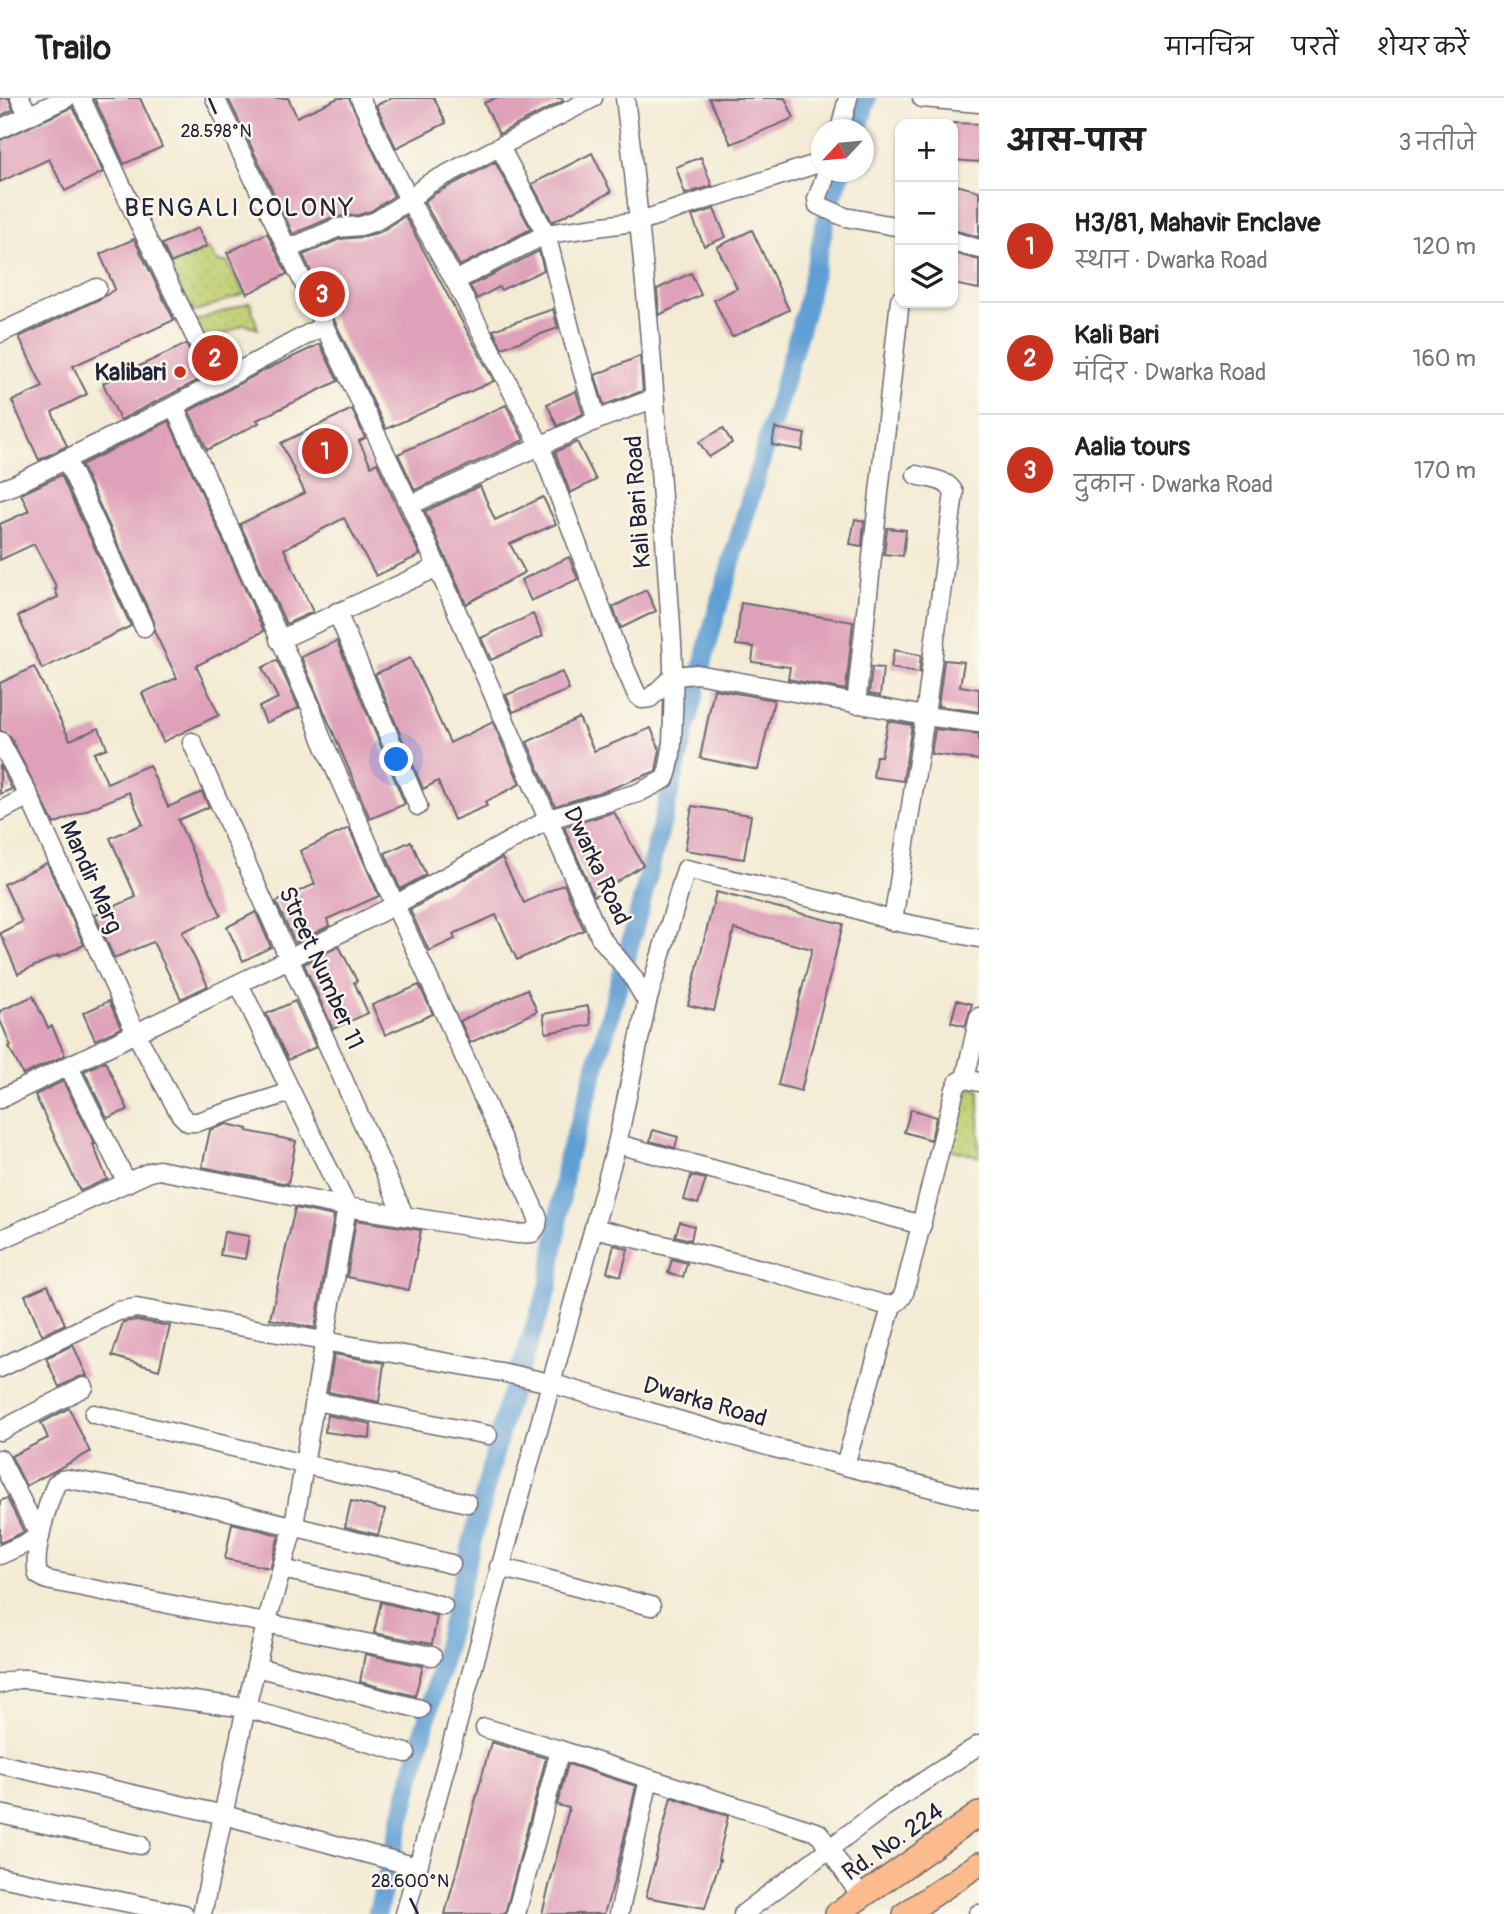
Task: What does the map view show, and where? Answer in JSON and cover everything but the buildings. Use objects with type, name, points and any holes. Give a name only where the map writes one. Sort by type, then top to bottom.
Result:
[{"type":"main road","name":"Rd. No. 224","points":[[837,1914],[979,1814]]},
{"type":"main road","points":[[905,1914],[979,1864]]},
{"type":"street","points":[[20,98],[29,116]]},
{"type":"street","points":[[0,129],[66,98]]},
{"type":"street","points":[[81,98],[218,383]]},
{"type":"street","name":"Dwarka Road","points":[[215,98],[410,505],[600,937],[632,976],[647,1002]]},
{"type":"street","points":[[360,98],[409,200],[455,281],[540,445],[632,688],[642,699],[650,698],[674,676],[697,674],[925,716],[979,723]]},
{"type":"street","points":[[288,249],[337,228],[361,226],[376,221],[428,184],[593,98]]},
{"type":"street","name":"Kali Bari Road","points":[[549,819],[638,793],[665,779],[673,733],[674,676],[655,398],[640,220],[625,98]]},
{"type":"street","points":[[843,119],[848,98]]},
{"type":"street","points":[[922,98],[979,103]]},
{"type":"street","points":[[500,147],[545,234],[597,419]]},
{"type":"street","points":[[455,281],[545,234],[640,220],[811,165]]},
{"type":"street","points":[[824,182],[817,199],[820,206],[845,217],[895,226]]},
{"type":"street","points":[[958,242],[979,248]]},
{"type":"street","points":[[0,333],[97,288]]},
{"type":"street","points":[[856,704],[899,308]]},
{"type":"street","points":[[0,490],[174,406],[323,326]]},
{"type":"street","points":[[410,505],[597,419],[655,398]]},
{"type":"street","points":[[0,1240],[159,1170],[347,1207],[517,1234],[532,1233],[537,1226],[538,1218],[394,905],[321,737],[311,707],[174,406]]},
{"type":"street","points":[[66,459],[144,627]]},
{"type":"street","points":[[893,921],[925,716],[954,493],[951,486],[944,482],[916,475]]},
{"type":"street","points":[[279,640],[438,567]]},
{"type":"street","points":[[337,612],[418,806]]},
{"type":"street","name":"Mandir Marg","points":[[0,741],[29,796],[136,1034],[180,1114],[188,1122],[197,1122],[291,1092]]},
{"type":"street","name":"Street Number 11","points":[[192,742],[404,1215]]},
{"type":"street","points":[[0,811],[29,796]]},
{"type":"street","points":[[0,1099],[291,958],[394,905],[549,819]]},
{"type":"street","points":[[405,1914],[400,1862],[434,1812],[617,1144],[647,1002],[686,869],[846,906],[893,921],[979,938]]},
{"type":"street","points":[[202,1914],[246,1708],[294,1525],[347,1207],[239,984]]},
{"type":"street","points":[[594,1228],[769,1271],[892,1305],[901,1300],[904,1293],[955,1089],[959,1081],[972,1080],[979,1017]]},
{"type":"street","points":[[69,1067],[127,1183]]},
{"type":"street","points":[[617,1144],[922,1225]]},
{"type":"street","points":[[845,1465],[892,1305]]},
{"type":"street","name":"Dwarka Road","points":[[0,1368],[128,1307],[501,1371],[771,1447],[978,1498]]},
{"type":"street","points":[[0,1431],[84,1387]]},
{"type":"street","points":[[315,1401],[488,1435]]},
{"type":"street","points":[[94,1414],[467,1503]]},
{"type":"street","points":[[0,1459],[40,1537]]},
{"type":"street","points":[[432,1656],[41,1578],[37,1569],[40,1537],[56,1484],[68,1479],[179,1499],[451,1564]]},
{"type":"street","points":[[0,1555],[40,1537]]},
{"type":"street","points":[[499,1567],[651,1606]]},
{"type":"street","points":[[282,1569],[443,1606]]},
{"type":"street","points":[[256,1667],[420,1709]]},
{"type":"street","points":[[0,1684],[29,1679],[246,1708],[406,1753]]},
{"type":"street","points":[[485,1728],[820,1833],[861,1897]]},
{"type":"street","points":[[744,1914],[883,1808],[979,1745]]},
{"type":"street","points":[[516,1914],[560,1750]]},
{"type":"street","points":[[0,1764],[224,1815],[400,1862]]},
{"type":"street","points":[[619,1914],[649,1779]]},
{"type":"street","points":[[0,1814],[140,1845]]},
{"type":"street","points":[[0,1877],[184,1914]]},
{"type":"green space","points":[[208,248],[218,262],[228,262],[244,294],[194,312],[168,266]]},
{"type":"green space","points":[[250,302],[258,329],[244,324],[204,345],[192,322]]},
{"type":"green space","points":[[963,1086],[979,1090],[979,1157],[946,1148]]},
{"type":"waterway","points":[[861,119],[867,98]]},
{"type":"waterway","points":[[377,1914],[506,1409],[549,1286],[567,1158],[584,1109],[640,908],[711,632],[806,308],[829,206],[838,182]]},
{"type":"place","name":"Aalia tours","points":[[322,294]]},
{"type":"place","name":"Kali Bari","points":[[215,358]]},
{"type":"place","name":"Kalibari","points":[[180,372]]},
{"type":"place","name":"H3/81, Mahavir Enclave","points":[[325,451]]},
{"type":"district","name":"BENGALI COLONY","points":[[240,208]]}]
